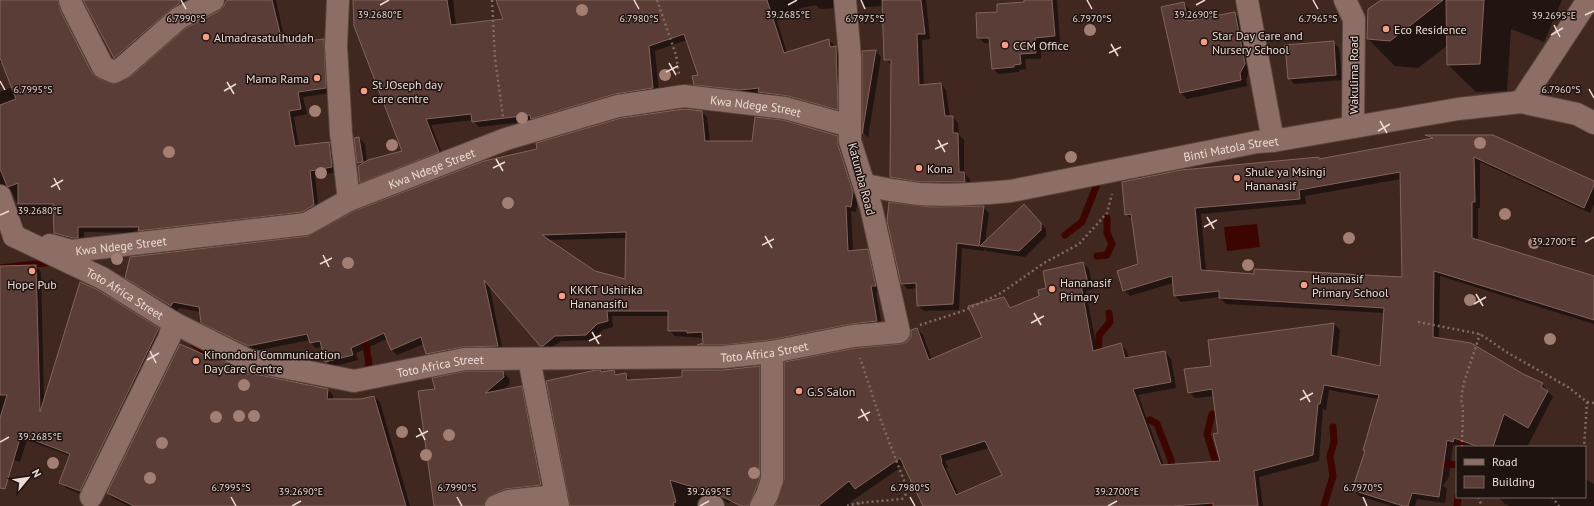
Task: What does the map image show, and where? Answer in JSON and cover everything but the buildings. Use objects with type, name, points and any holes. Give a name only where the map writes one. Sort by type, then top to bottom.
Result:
[{"type":"street","points":[[70,0],[103,67],[114,72],[122,68],[179,18],[213,0]]},
{"type":"street","points":[[338,0],[336,46],[341,133],[349,200]]},
{"type":"street","name":"Katumba Road","points":[[845,0],[850,57],[850,140],[865,186],[899,332]]},
{"type":"street","points":[[1247,0],[1273,141]]},
{"type":"street","name":"Wakulima Road","points":[[1345,0],[1354,19],[1353,127]]},
{"type":"street","points":[[1521,102],[1588,0]]},
{"type":"street","name":"Kwa Ndege Street","points":[[7,242],[72,251],[306,224],[349,200],[506,139],[618,106],[684,96],[785,108],[850,126]]},
{"type":"street","name":"Binti Matola Street","points":[[865,186],[918,194],[978,194],[1011,190],[1257,142],[1273,141],[1458,109],[1521,102],[1577,114],[1594,123]]},
{"type":"street","points":[[0,196],[7,242]]},
{"type":"street","name":"Toto Africa Street","points":[[7,242],[102,278],[174,323],[248,360],[354,380],[465,359],[724,357],[772,352],[853,336],[899,332]]},
{"type":"street","points":[[91,497],[169,338],[174,323]]},
{"type":"street","points":[[760,506],[767,495],[772,480],[772,352]]},
{"type":"street","points":[[496,506],[509,502],[556,501],[529,359]]},
{"type":"path","points":[[492,0],[495,58],[506,139]]},
{"type":"path","points":[[657,0],[676,55],[684,96]]},
{"type":"path","points":[[899,332],[963,311],[1001,293],[1044,263],[1079,244],[1107,213],[1117,170]]},
{"type":"path","points":[[1418,322],[1480,334],[1508,353],[1568,387],[1588,402],[1594,403]]},
{"type":"path","points":[[1462,446],[1463,408],[1461,399],[1464,382],[1480,334]]},
{"type":"path","points":[[847,506],[858,503],[902,499],[906,494],[906,486],[880,418],[853,336]]},
{"type":"path","points":[[1584,446],[1588,402]]},
{"type":"path","points":[[1553,498],[1559,506]]},
{"type":"shaded area","points":[[1257,224],[1260,247],[1227,251],[1224,227]]},
{"type":"waterway","points":[[1065,235],[1082,222],[1100,177]]},
{"type":"waterway","points":[[1097,256],[1107,255],[1112,244],[1107,233],[1107,218]]},
{"type":"waterway","points":[[0,268],[53,262]]},
{"type":"waterway","points":[[1098,359],[1099,335],[1110,322],[1109,313]]},
{"type":"waterway","points":[[364,332],[369,364],[365,375]]},
{"type":"waterway","points":[[194,344],[211,356],[228,359]]},
{"type":"waterway","points":[[1212,414],[1207,434],[1218,470]]},
{"type":"waterway","points":[[1150,420],[1157,424],[1171,460],[1172,473]]},
{"type":"waterway","points":[[1324,506],[1333,476],[1330,456],[1334,442],[1333,427]]},
{"type":"waterway","points":[[1461,431],[1461,446]]},
{"type":"waterway","points":[[1435,462],[1456,465]]},
{"type":"waterway","points":[[1211,494],[1211,506]]},
{"type":"waterway","points":[[1457,506],[1458,498]]},
{"type":"place","name":"Eco Residence","points":[[1386,29]]},
{"type":"place","name":"Almadrasatulhudah","points":[[206,37]]},
{"type":"place","name":"Star Day Care and Nursery School","points":[[1204,42]]},
{"type":"place","name":"CCM Office","points":[[1005,45]]},
{"type":"place","name":"Mama Rama","points":[[317,78]]},
{"type":"place","name":"St JOseph day care centre","points":[[364,91]]},
{"type":"place","name":"Kona","points":[[919,168]]},
{"type":"place","name":"Shule ya Msingi Hananasif","points":[[1237,178]]},
{"type":"place","name":"Hope Pub","points":[[32,271]]},
{"type":"place","name":"Hananasif Primary School","points":[[1304,285]]},
{"type":"place","name":"Hananasif Primary","points":[[1052,289]]},
{"type":"place","name":"KKKT Ushirika Hananasifu","points":[[562,296]]},
{"type":"place","name":"Kinondoni Communication DayCare Centre","points":[[196,361]]},
{"type":"place","name":"G.S Salon","points":[[799,391]]}]
